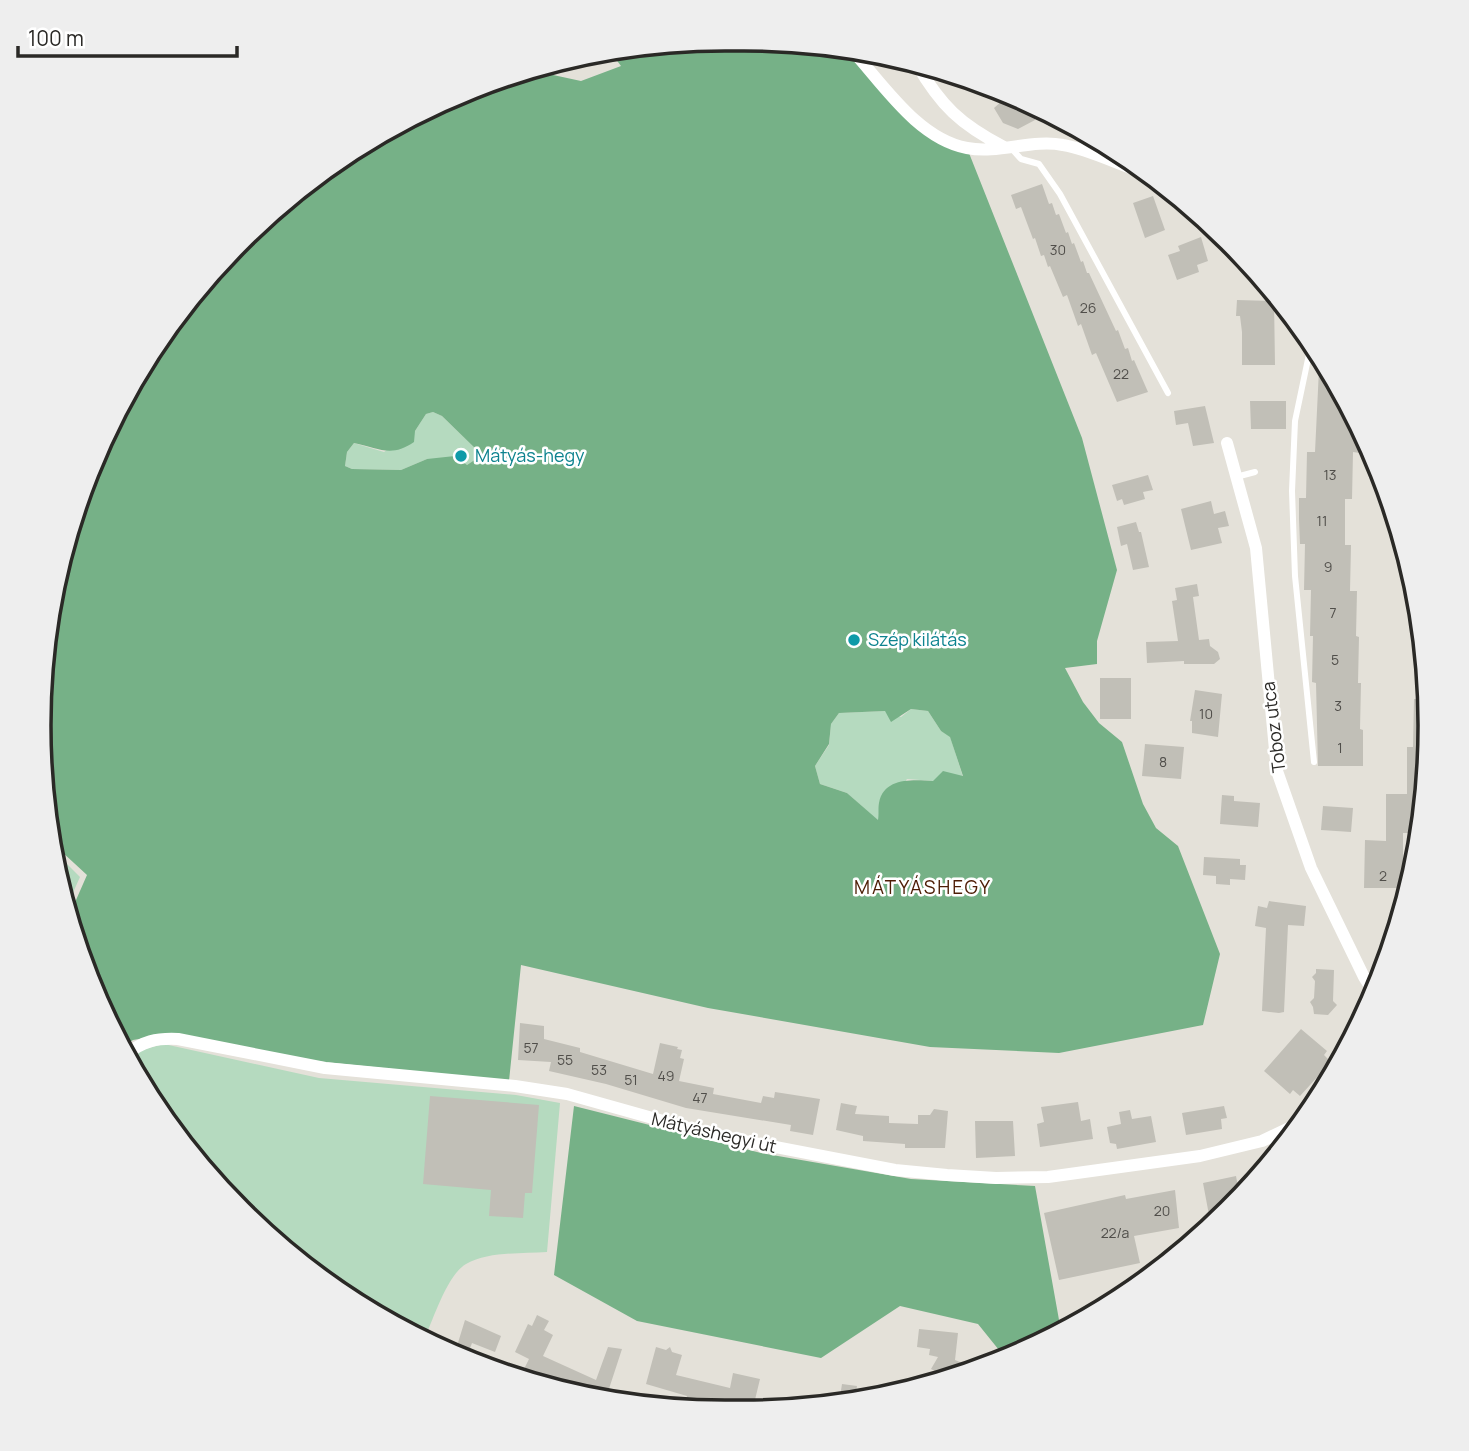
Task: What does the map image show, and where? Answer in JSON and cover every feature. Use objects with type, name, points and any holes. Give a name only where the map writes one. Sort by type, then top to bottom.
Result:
[{"type":"street","points":[[863,62],[912,117],[937,136],[967,148],[1010,149],[1037,144],[1060,144],[1112,160]]},
{"type":"street","points":[[923,76],[933,93],[953,114],[978,133],[1010,149]]},
{"type":"street","name":"Toboz utca","points":[[1227,443],[1256,548],[1277,771],[1311,868],[1367,983]]},
{"type":"street","name":"Mátyáshegyi út","points":[[134,1050],[147,1041],[159,1038],[178,1039],[325,1068],[515,1086],[567,1094],[741,1140],[895,1170],[960,1176],[1048,1177],[1200,1156],[1262,1142],[1282,1132]]},
{"type":"lane","points":[[1010,149],[1021,159],[1040,164],[1060,194],[1168,393]]},
{"type":"lane","name":"Toboz utca","points":[[1309,357],[1295,421],[1292,491],[1295,576],[1314,762]]},
{"type":"lane","points":[[1236,477],[1255,472]]},
{"type":"green space","points":[[726,51],[788,52],[863,62],[912,117],[967,148],[1082,438],[1117,570],[1097,641],[1097,664],[1065,668],[1083,702],[1099,723],[1122,742],[1143,804],[1156,828],[1178,846],[1220,954],[1203,1025],[1059,1053],[930,1047],[708,1008],[521,965],[509,1081],[315,1061],[168,1034],[130,1042],[102,984],[75,903],[87,875],[63,853],[52,770],[51,726],[52,681],[64,594],[87,509],[120,427],[164,351],[218,281],[248,248],[281,218],[351,164],[427,120],[467,102],[550,74],[581,81],[621,66],[617,60],[681,52]],"holes":[[[433,412],[442,416],[482,455],[467,465],[455,456],[427,459],[401,470],[352,469],[345,466],[347,452],[354,443],[378,449],[398,450],[414,442],[415,431],[426,414]],[[911,709],[928,711],[941,731],[950,737],[963,776],[943,771],[933,781],[893,784],[882,795],[878,820],[847,793],[820,784],[815,766],[829,744],[831,724],[839,713],[885,711],[891,722]]]},
{"type":"green space","points":[[433,412],[442,416],[482,455],[467,465],[427,459],[401,470],[352,469],[345,466],[347,452],[354,443],[384,452],[415,431],[426,414]]},
{"type":"green space","points":[[911,709],[928,711],[941,731],[950,736],[963,777],[933,781],[907,779],[878,821],[847,793],[820,784],[815,766],[829,745],[831,724],[839,713],[885,711],[901,717]]},
{"type":"green space","points":[[65,862],[80,877],[73,894]]},
{"type":"green space","points":[[164,1044],[319,1078],[516,1095],[560,1103],[547,1252],[495,1255],[466,1264],[447,1288],[427,1331],[351,1287],[315,1261],[248,1203],[190,1136],[164,1100],[137,1055],[141,1050]]},
{"type":"green space","points":[[574,1106],[761,1153],[911,1179],[1035,1186],[1059,1322],[999,1350],[978,1324],[900,1306],[821,1358],[637,1321],[554,1275]]},
{"type":"building","points":[[1001,102],[1035,117],[1035,120],[1018,129],[1003,123],[994,108]]},
{"type":"building","points":[[1042,184],[1049,204],[1052,203],[1056,215],[1059,214],[1066,233],[1068,232],[1072,244],[1074,243],[1081,262],[1083,261],[1116,331],[1118,330],[1125,349],[1128,348],[1148,392],[1117,402],[1096,353],[1092,355],[1081,324],[1078,326],[1067,295],[1063,297],[1050,266],[1048,267],[1044,255],[1041,256],[1021,207],[1016,209],[1011,195]]},
{"type":"building","points":[[1153,196],[1165,230],[1145,238],[1133,203]]},
{"type":"building","points":[[1201,237],[1208,261],[1197,265],[1199,272],[1177,280],[1168,255],[1180,251],[1178,246]]},
{"type":"building","points":[[1237,300],[1267,301],[1274,309],[1275,365],[1242,365],[1242,332],[1240,316],[1236,316]]},
{"type":"building","points":[[1319,373],[1360,451],[1353,452],[1352,499],[1345,499],[1345,545],[1351,545],[1350,591],[1357,591],[1356,636],[1359,637],[1358,683],[1361,683],[1360,729],[1363,730],[1363,766],[1318,766],[1316,683],[1312,682],[1313,636],[1310,636],[1311,590],[1304,590],[1305,544],[1300,544],[1299,498],[1306,498],[1307,452],[1315,452]]},
{"type":"building","points":[[1250,401],[1286,401],[1286,429],[1251,429]]},
{"type":"building","points":[[1205,406],[1214,443],[1193,446],[1188,423],[1176,425],[1174,411]]},
{"type":"building","points":[[1148,475],[1153,490],[1143,492],[1145,499],[1124,505],[1122,499],[1117,501],[1112,485]]},
{"type":"building","points":[[1211,501],[1214,514],[1225,511],[1229,526],[1218,528],[1222,543],[1191,550],[1181,509]]},
{"type":"building","points":[[1136,522],[1149,567],[1133,570],[1127,544],[1121,546],[1117,527]]},
{"type":"building","points":[[1197,584],[1199,596],[1193,597],[1199,640],[1209,639],[1210,646],[1218,652],[1220,659],[1214,664],[1184,664],[1184,661],[1147,663],[1146,642],[1178,641],[1172,601],[1177,600],[1175,588]]},
{"type":"building","points":[[1100,678],[1131,678],[1131,719],[1100,719]]},
{"type":"building","points":[[1195,690],[1222,694],[1218,737],[1192,733],[1190,721]]},
{"type":"building","points":[[1414,699],[1417,699],[1417,770],[1409,833],[1403,833],[1403,866],[1398,888],[1364,888],[1365,840],[1386,841],[1386,794],[1407,794],[1407,747],[1413,747]]},
{"type":"building","points":[[1145,744],[1184,747],[1181,779],[1142,776]]},
{"type":"building","points":[[1222,795],[1234,796],[1234,801],[1260,803],[1258,827],[1220,824]]},
{"type":"building","points":[[1323,806],[1353,808],[1351,832],[1321,830]]},
{"type":"building","points":[[1204,857],[1240,859],[1240,865],[1246,865],[1245,880],[1230,879],[1230,885],[1216,884],[1216,876],[1203,875]]},
{"type":"building","points":[[1269,901],[1306,906],[1304,926],[1288,925],[1284,1012],[1279,1013],[1262,1011],[1266,928],[1255,926],[1258,906],[1267,908]]},
{"type":"building","points":[[1316,969],[1334,970],[1333,1001],[1337,1005],[1328,1015],[1314,1014],[1310,1002],[1314,998],[1315,981],[1312,977]]},
{"type":"building","points":[[520,1023],[544,1026],[544,1039],[580,1048],[580,1052],[653,1074],[660,1043],[678,1047],[677,1049],[682,1050],[680,1058],[684,1059],[679,1081],[714,1088],[713,1094],[761,1103],[763,1096],[774,1098],[775,1092],[820,1099],[813,1135],[790,1131],[791,1125],[686,1108],[606,1084],[549,1071],[551,1062],[518,1060]]},
{"type":"building","points":[[1301,1029],[1327,1051],[1324,1055],[1329,1060],[1300,1096],[1293,1090],[1290,1094],[1264,1071]]},
{"type":"building","points":[[430,1096],[539,1105],[532,1193],[525,1193],[523,1218],[489,1216],[491,1190],[423,1184]]},
{"type":"building","points":[[1078,1102],[1081,1121],[1090,1119],[1093,1139],[1040,1147],[1037,1124],[1044,1122],[1041,1107]]},
{"type":"building","points":[[841,1103],[857,1106],[855,1114],[889,1116],[889,1123],[918,1124],[918,1115],[930,1115],[934,1109],[948,1111],[945,1148],[905,1148],[905,1144],[863,1141],[863,1136],[836,1130]]},
{"type":"building","points":[[1224,1106],[1227,1118],[1221,1119],[1222,1129],[1186,1135],[1182,1113]]},
{"type":"building","points":[[1130,1110],[1132,1119],[1151,1116],[1156,1142],[1117,1149],[1116,1144],[1110,1143],[1107,1127],[1121,1124],[1119,1112]]},
{"type":"building","points":[[975,1121],[1013,1121],[1015,1156],[976,1158]]},
{"type":"building","points":[[1236,1176],[1238,1185],[1209,1214],[1203,1183]]},
{"type":"building","points":[[1175,1190],[1179,1228],[1134,1236],[1140,1263],[1059,1280],[1044,1213],[1125,1195],[1126,1199]]},
{"type":"building","points":[[537,1315],[549,1321],[544,1330],[553,1335],[543,1356],[596,1380],[608,1347],[622,1349],[609,1389],[524,1369],[529,1359],[515,1352],[528,1324],[532,1326]]},
{"type":"building","points":[[465,1320],[501,1336],[495,1352],[472,1343],[469,1350],[457,1345]]},
{"type":"building","points":[[919,1329],[958,1333],[955,1360],[962,1363],[936,1371],[931,1369],[938,1357],[929,1355],[930,1349],[917,1347]]},
{"type":"building","points":[[656,1347],[666,1350],[670,1347],[672,1352],[682,1355],[676,1375],[730,1388],[733,1373],[760,1379],[755,1400],[686,1399],[687,1396],[646,1384]]},
{"type":"building","points":[[842,1384],[857,1386],[856,1390],[841,1393]]},
{"type":"place","name":"Mátyás-hegy","points":[[461,456]]},
{"type":"place","name":"Szép kilátás","points":[[854,640]]},
{"type":"district","name":"MÁTYÁSHEGY","points":[[923,887]]}]
